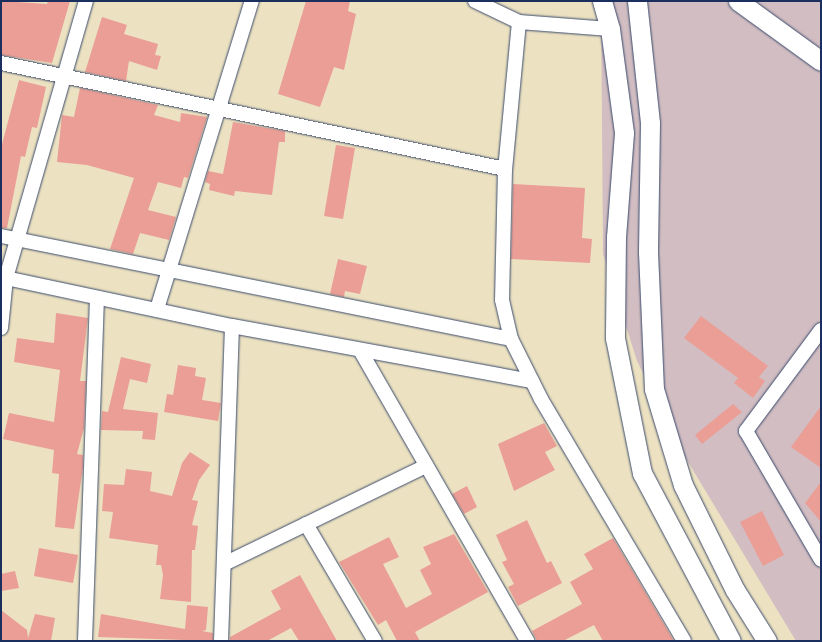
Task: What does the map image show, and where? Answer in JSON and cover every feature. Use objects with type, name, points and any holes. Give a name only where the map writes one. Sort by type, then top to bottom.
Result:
[{"type":"main road","points":[[602,1],[610,29],[624,133],[616,237],[615,338],[642,473],[731,641]]},
{"type":"main road","points":[[637,1],[650,123],[648,252],[654,389],[683,485],[735,590],[767,641]]},
{"type":"main road","points":[[743,2],[821,61]]},
{"type":"street","points":[[1,328],[4,278],[18,240],[86,1]]},
{"type":"street","points":[[157,309],[252,1]]},
{"type":"street","points":[[475,1],[518,22],[610,29]]},
{"type":"street","points":[[518,22],[505,169],[502,300],[510,339],[532,381],[684,641]]},
{"type":"street","points":[[1,63],[505,169]]},
{"type":"street","points":[[1,236],[510,339]]},
{"type":"street","points":[[4,278],[97,299],[157,309],[232,326],[532,381]]},
{"type":"street","points":[[85,641],[97,299]]},
{"type":"street","points":[[221,641],[232,326]]},
{"type":"street","points":[[821,330],[746,431],[821,560]]},
{"type":"street","points":[[360,350],[527,641]]},
{"type":"street","points":[[224,564],[426,466]]},
{"type":"street","points":[[306,524],[374,641]]},
{"type":"shaded area","points":[[601,1],[821,1],[821,641],[796,641],[682,452],[637,361],[603,254]]},
{"type":"building","points":[[1,1],[47,4],[48,1],[70,1],[52,63],[1,55]]},
{"type":"building","points":[[306,1],[350,1],[348,11],[356,14],[344,70],[334,67],[320,107],[278,94]]},
{"type":"building","points":[[102,17],[127,25],[124,34],[158,44],[155,55],[161,56],[157,70],[129,61],[126,81],[85,72]]},
{"type":"building","points":[[19,80],[46,87],[37,128],[32,127],[25,157],[21,156],[7,228],[1,228],[1,148]]},
{"type":"building","points":[[80,88],[158,105],[154,115],[180,122],[181,113],[207,117],[188,178],[184,177],[181,188],[158,182],[148,210],[176,217],[169,240],[140,233],[133,254],[110,249],[134,178],[87,165],[57,162],[62,115],[74,117]]},
{"type":"building","points":[[233,122],[285,131],[285,142],[279,142],[272,195],[235,191],[234,196],[209,190],[210,184],[205,182],[208,171],[223,174]]},
{"type":"building","points":[[336,145],[355,148],[343,219],[324,216]]},
{"type":"building","points":[[513,184],[585,188],[582,238],[592,239],[590,263],[511,259]]},
{"type":"building","points":[[338,259],[367,266],[360,294],[345,291],[344,297],[330,294]]},
{"type":"building","points":[[56,313],[88,318],[80,381],[86,381],[84,428],[77,454],[83,455],[83,467],[74,529],[55,527],[59,474],[52,473],[54,450],[3,439],[9,413],[54,422],[60,370],[14,362],[17,338],[54,343]]},
{"type":"building","points":[[701,316],[768,366],[759,377],[765,381],[753,398],[734,383],[738,378],[684,338]]},
{"type":"building","points":[[121,357],[151,364],[147,383],[130,379],[123,409],[158,413],[155,440],[142,439],[143,431],[101,430],[102,411],[108,412]]},
{"type":"building","points":[[178,365],[196,368],[195,376],[206,378],[202,400],[221,403],[218,421],[164,412],[167,394],[173,395]]},
{"type":"building","points":[[733,404],[742,412],[702,444],[695,435]]},
{"type":"building","points":[[821,406],[821,468],[791,447]]},
{"type":"building","points":[[544,423],[557,446],[545,452],[555,470],[514,491],[498,444]]},
{"type":"building","points":[[190,452],[210,465],[199,480],[192,500],[198,501],[192,525],[198,526],[195,550],[192,550],[191,602],[160,599],[163,575],[161,565],[156,565],[158,545],[109,538],[113,512],[102,511],[104,484],[124,485],[126,469],[152,472],[150,491],[172,496],[182,463]]},
{"type":"building","points":[[821,482],[821,522],[805,503]]},
{"type":"building","points":[[467,486],[477,507],[464,514],[452,494]]},
{"type":"building","points":[[762,511],[784,555],[763,566],[740,522]]},
{"type":"building","points":[[527,520],[547,563],[551,561],[562,583],[518,606],[508,587],[514,584],[502,562],[507,560],[496,535]]},
{"type":"building","points":[[454,534],[488,592],[415,632],[420,641],[397,641],[386,620],[378,625],[339,562],[389,537],[399,557],[383,564],[406,608],[432,594],[420,570],[431,564],[423,547]]},
{"type":"building","points":[[613,538],[674,641],[603,641],[594,625],[563,641],[537,641],[532,631],[582,604],[570,582],[593,569],[584,554]]},
{"type":"building","points":[[39,548],[78,555],[73,583],[34,576]]},
{"type":"building","points":[[15,571],[19,588],[1,591],[1,574]]},
{"type":"building","points":[[300,575],[337,641],[299,641],[291,628],[267,641],[230,641],[230,637],[281,609],[271,591]]},
{"type":"building","points":[[187,605],[208,607],[206,630],[202,631],[213,633],[213,641],[98,637],[101,614],[185,629]]},
{"type":"building","points":[[1,610],[27,630],[28,638],[35,614],[55,618],[51,641],[1,641]]}]
